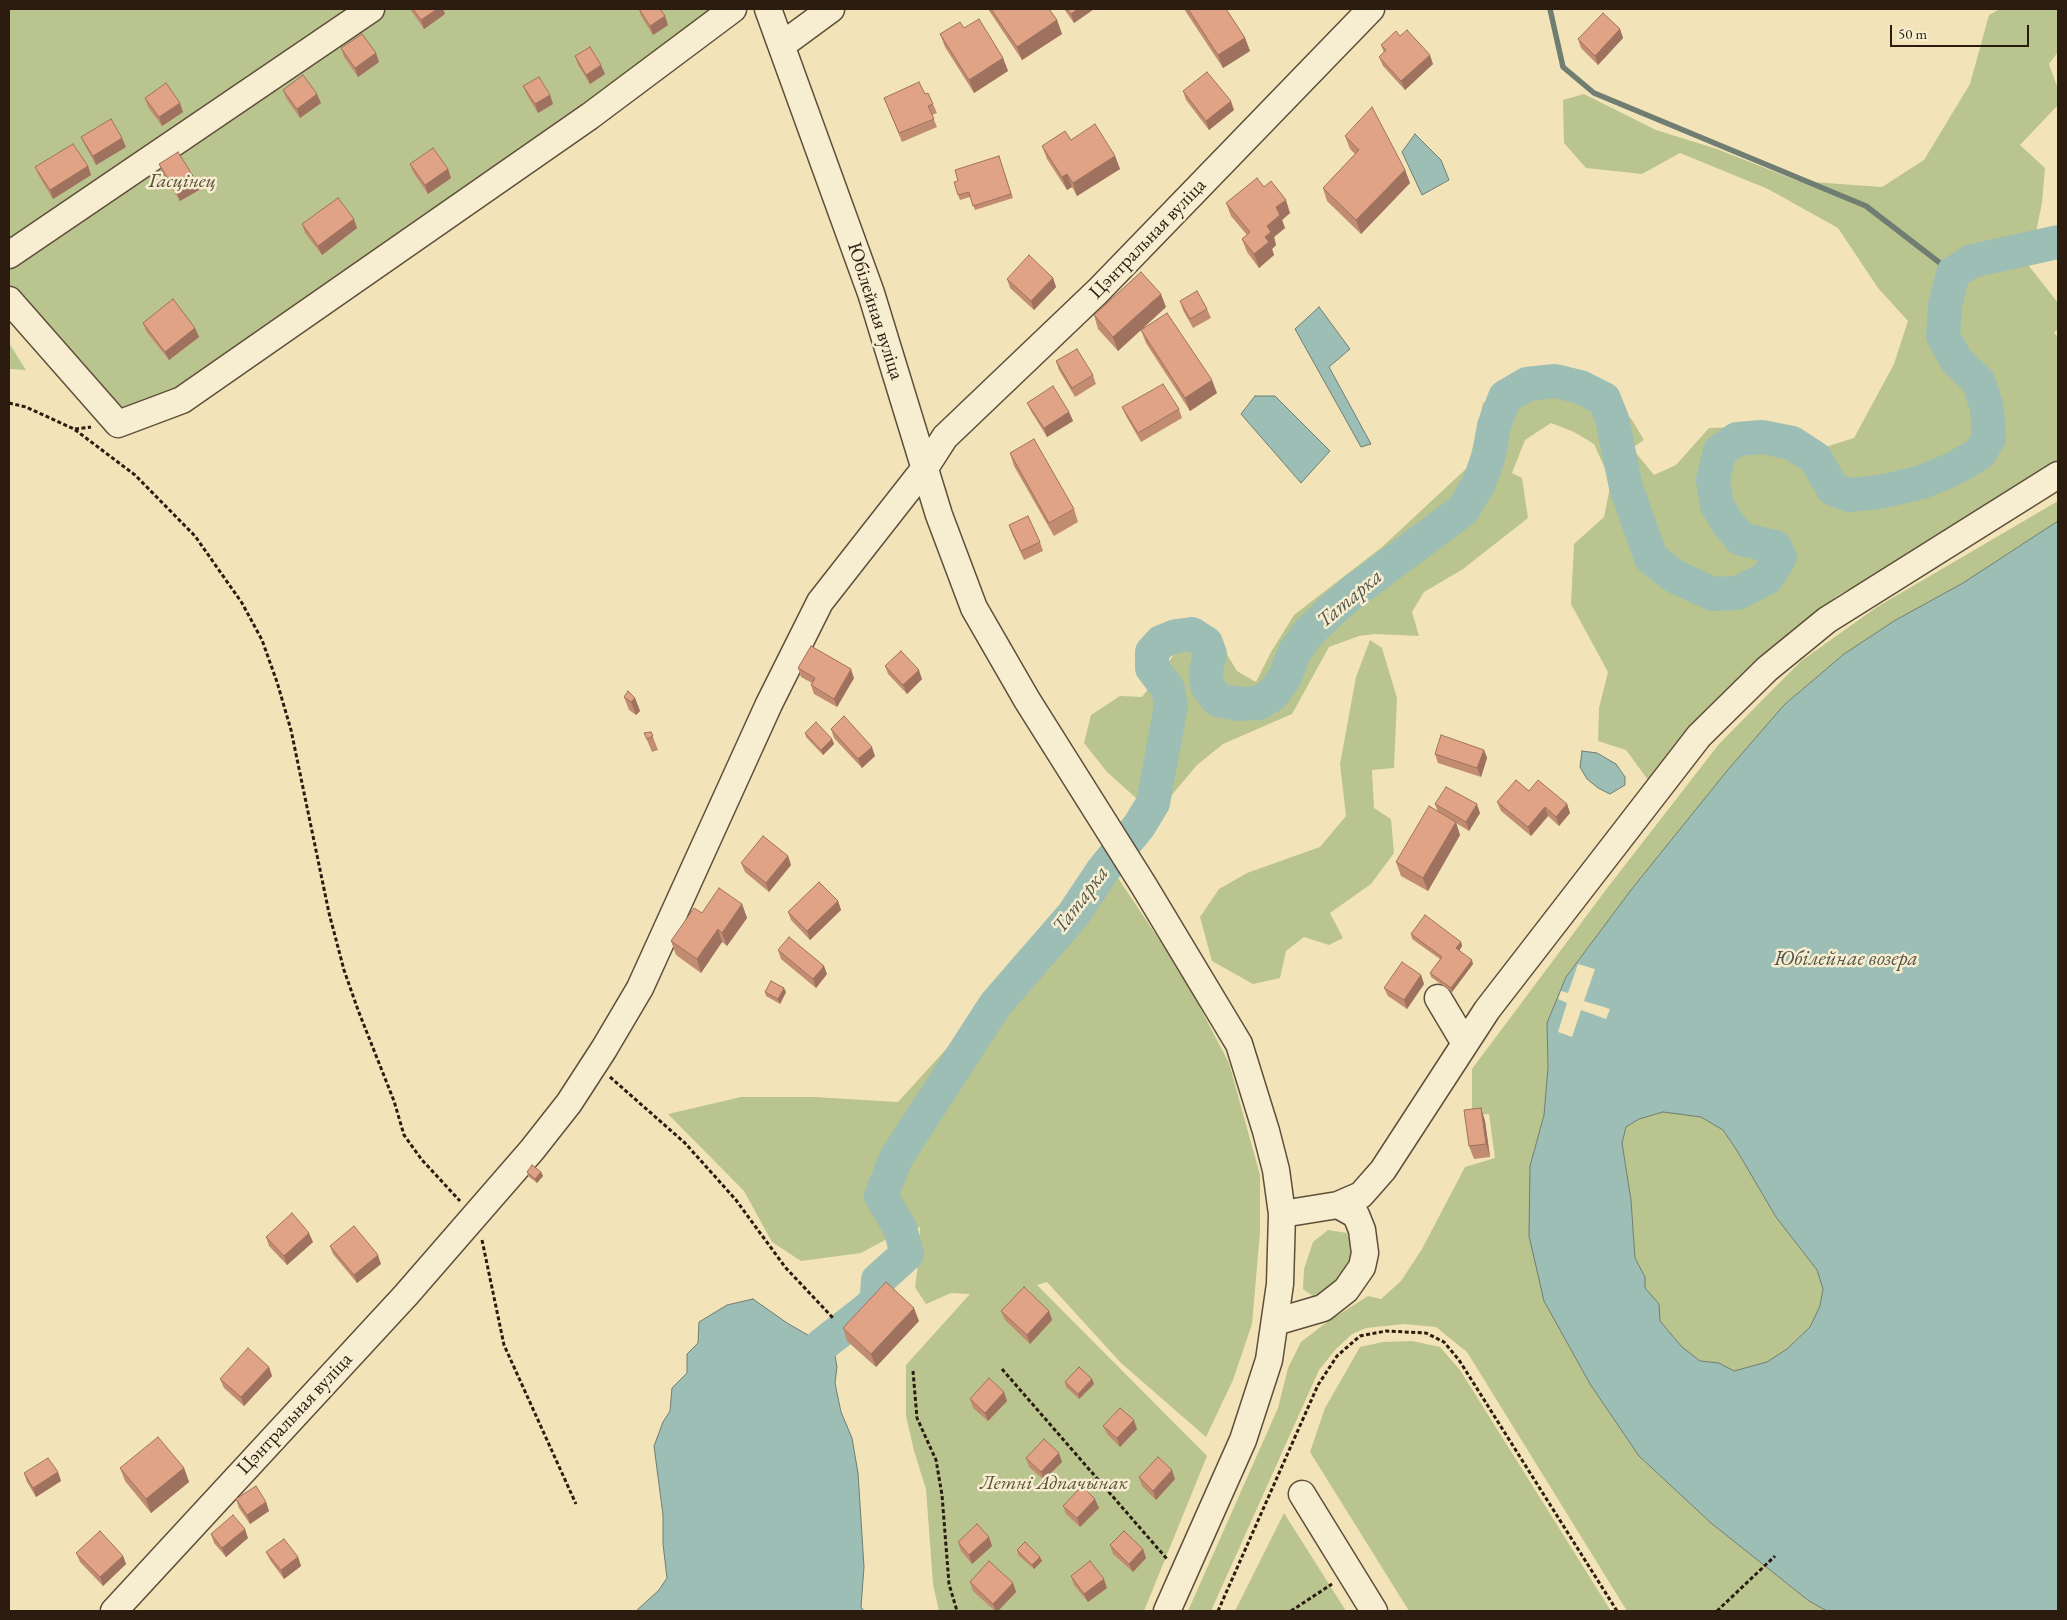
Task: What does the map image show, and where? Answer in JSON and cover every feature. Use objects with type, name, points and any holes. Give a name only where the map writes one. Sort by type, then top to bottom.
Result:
[{"type":"street","points":[[9,255],[371,9]]},
{"type":"street","points":[[9,300],[118,424],[182,400],[590,116],[733,9]]},
{"type":"street","name":"Юбілейная вуліца","points":[[768,9],[870,293],[939,515],[974,608],[1027,700],[1096,813],[1144,886],[1239,1044],[1276,1170],[1282,1214],[1282,1252],[1269,1360],[1251,1416],[1167,1611]]},
{"type":"street","points":[[782,45],[831,9]]},
{"type":"street","name":"Цэнтральная вуліца","points":[[114,1611],[406,1295],[532,1150],[594,1065],[640,988],[769,704],[820,602],[925,468],[945,437],[1098,291],[1371,9]]},
{"type":"street","points":[[1282,1214],[1338,1205],[1360,1195],[1382,1170],[1487,1010],[1700,736],[1767,669],[1827,620],[2058,475]]},
{"type":"street","points":[[1438,998],[1460,1035],[1468,1039]]},
{"type":"street","points":[[1275,1322],[1323,1308],[1346,1290],[1362,1267],[1365,1253],[1362,1230],[1356,1215],[1338,1205]]},
{"type":"street","points":[[1302,1494],[1374,1611]]},
{"type":"path","points":[[9,403],[26,407],[74,429],[135,475],[195,536],[242,603],[262,640],[278,682],[291,730],[329,913],[344,970],[378,1064],[394,1101],[404,1135],[422,1160],[474,1216],[485,1248],[504,1345],[576,1504]]},
{"type":"path","points":[[594,1065],[633,1094],[685,1143],[736,1200],[785,1267],[833,1318]]},
{"type":"path","points":[[1218,1611],[1318,1385],[1337,1356],[1360,1336],[1386,1331],[1426,1333],[1444,1342],[1459,1360],[1617,1611]]},
{"type":"path","points":[[1002,1369],[1164,1557],[1186,1568]]},
{"type":"path","points":[[912,1372],[917,1418],[936,1460],[942,1495],[948,1584],[958,1611]]},
{"type":"path","points":[[1717,1611],[1776,1556]]},
{"type":"path","points":[[1291,1611],[1350,1572]]},
{"type":"green space","name":"Гасцінец","points":[[9,9],[726,9],[180,395],[113,419],[9,293]]},
{"type":"green space","points":[[2000,9],[2058,9],[2058,52],[2049,64],[2058,89],[2058,105],[2020,145],[2045,168],[2042,203],[2029,266],[2058,303],[2058,330],[2054,332],[2058,338],[2058,461],[1883,572],[1838,595],[1707,708],[1648,780],[1626,750],[1598,741],[1599,708],[1608,672],[1571,604],[1574,544],[1604,517],[1611,482],[1594,444],[1574,432],[1551,423],[1525,440],[1512,473],[1522,478],[1528,518],[1463,569],[1424,592],[1412,612],[1419,636],[1375,634],[1359,636],[1329,647],[1292,714],[1223,744],[1197,765],[1171,796],[1137,799],[1107,772],[1084,743],[1091,715],[1120,696],[1142,697],[1173,656],[1213,631],[1237,671],[1256,682],[1271,652],[1294,615],[1382,547],[1468,467],[1483,403],[1527,372],[1585,375],[1600,383],[1632,420],[1644,440],[1632,448],[1654,475],[1676,465],[1709,428],[1778,426],[1822,448],[1854,438],[1894,364],[1908,321],[1878,288],[1838,228],[1768,189],[1680,153],[1642,174],[1586,168],[1564,143],[1563,100],[1584,94],[1656,130],[1717,149],[1798,181],[1882,187],[1924,160],[1970,84],[1989,15]]},
{"type":"green space","points":[[9,343],[26,370],[9,369]]},
{"type":"green space","points":[[2058,501],[2058,521],[1963,583],[1894,621],[1844,654],[1784,705],[1726,772],[1631,890],[1566,977],[1547,1023],[1548,1067],[1544,1115],[1530,1166],[1544,1301],[1590,1384],[1639,1456],[1711,1523],[1809,1601],[1827,1611],[1627,1611],[1467,1352],[1436,1327],[1404,1324],[1366,1328],[1352,1334],[1336,1349],[1319,1370],[1211,1611],[1188,1611],[1278,1408],[1288,1368],[1301,1342],[1327,1322],[1368,1296],[1381,1299],[1401,1281],[1422,1249],[1465,1167],[1495,1158],[1489,1114],[1472,1115],[1472,1069],[1608,887],[1719,744],[1801,661],[1877,607]]},
{"type":"green space","points":[[1370,640],[1382,648],[1397,698],[1394,768],[1372,770],[1374,808],[1391,819],[1394,853],[1371,884],[1330,913],[1343,938],[1329,945],[1304,937],[1286,951],[1280,978],[1253,984],[1212,961],[1200,917],[1219,889],[1247,873],[1320,847],[1346,816],[1340,764],[1356,677]]},
{"type":"green space","name":"Летні Адпачынак","points":[[1118,878],[1184,977],[1229,1063],[1260,1175],[1260,1232],[1252,1324],[1233,1380],[1206,1437],[1121,1363],[1047,1282],[1037,1285],[1207,1456],[1144,1611],[939,1611],[933,1584],[926,1489],[914,1451],[906,1416],[906,1365],[970,1294],[951,1293],[926,1304],[915,1287],[919,1258],[920,1227],[887,1239],[861,1253],[801,1261],[772,1242],[744,1191],[668,1114],[741,1097],[814,1097],[898,1102],[968,1025],[1013,971],[1016,999]]},
{"type":"green space","points":[[1663,1112],[1701,1117],[1723,1130],[1776,1217],[1817,1270],[1823,1289],[1820,1306],[1810,1327],[1787,1349],[1767,1362],[1734,1371],[1719,1363],[1700,1361],[1682,1347],[1660,1321],[1659,1304],[1645,1288],[1645,1277],[1635,1258],[1631,1200],[1622,1143],[1626,1127],[1639,1119]]},
{"type":"green space","points":[[1328,1230],[1347,1233],[1353,1252],[1350,1272],[1317,1299],[1303,1289],[1304,1269],[1313,1242]]},
{"type":"green space","points":[[1412,1341],[1440,1347],[1460,1370],[1611,1611],[1409,1611],[1310,1452],[1325,1408],[1360,1347],[1383,1342]]},
{"type":"green space","points":[[1284,1513],[1346,1611],[1235,1611]]},
{"type":"water","points":[[1415,134],[1441,160],[1449,180],[1422,195],[1402,152]]},
{"type":"water","points":[[1319,307],[1350,349],[1329,367],[1371,444],[1361,447],[1295,329]]},
{"type":"water","points":[[1255,396],[1275,396],[1330,451],[1301,483],[1241,414]]},
{"type":"water","name":"Юбілейнае возера","points":[[2058,521],[2058,1611],[1827,1611],[1809,1601],[1711,1523],[1639,1456],[1590,1384],[1544,1301],[1529,1236],[1530,1166],[1544,1115],[1548,1067],[1547,1023],[1566,977],[1631,890],[1726,772],[1784,705],[1844,654],[1894,621],[1963,583]],"holes":[[[1663,1112],[1701,1117],[1723,1130],[1776,1217],[1817,1270],[1823,1289],[1820,1306],[1810,1327],[1787,1349],[1767,1362],[1734,1371],[1719,1363],[1700,1361],[1682,1347],[1660,1321],[1659,1304],[1645,1288],[1645,1277],[1635,1258],[1631,1200],[1622,1143],[1626,1127],[1639,1119]]]},
{"type":"water","points":[[1582,751],[1597,753],[1616,764],[1625,777],[1625,785],[1610,794],[1598,788],[1587,779],[1580,767]]},
{"type":"water","points":[[753,1299],[787,1323],[834,1350],[837,1367],[835,1383],[841,1412],[852,1438],[858,1473],[864,1567],[861,1607],[864,1611],[636,1611],[659,1590],[667,1578],[663,1544],[663,1515],[654,1446],[663,1422],[670,1411],[672,1388],[687,1373],[687,1354],[698,1343],[699,1322],[727,1305]]},
{"type":"pier","points":[[1578,964],[1595,969],[1584,1001],[1610,1009],[1606,1019],[1581,1010],[1572,1037],[1558,1032],[1567,1003],[1558,999],[1561,991],[1568,993]]},
{"type":"building","points":[[413,9],[437,9],[421,20]]},
{"type":"building","points":[[639,9],[660,9],[665,16],[650,26]]},
{"type":"building","points":[[991,9],[1049,9],[1057,20],[1017,47]]},
{"type":"building","points":[[1067,9],[1078,9],[1071,14]]},
{"type":"building","points":[[1188,9],[1226,9],[1245,38],[1218,55]]},
{"type":"building","points":[[1603,13],[1620,29],[1595,56],[1578,39]]},
{"type":"building","points":[[979,19],[1003,58],[969,80],[940,34],[960,22],[964,28]]},
{"type":"building","points":[[1407,30],[1430,55],[1401,81],[1379,57],[1386,50],[1381,45],[1396,31],[1400,36]]},
{"type":"building","points":[[362,34],[376,53],[355,68],[341,48]]},
{"type":"building","points":[[590,47],[601,65],[586,75],[575,56]]},
{"type":"building","points":[[1207,72],[1231,101],[1206,121],[1183,91]]},
{"type":"building","points":[[303,75],[317,94],[297,109],[283,90]]},
{"type":"building","points":[[539,77],[550,95],[535,104],[523,86]]},
{"type":"building","points":[[919,82],[925,94],[928,93],[933,104],[928,106],[934,119],[899,133],[884,98]]},
{"type":"building","points":[[166,83],[180,103],[159,117],[145,98]]},
{"type":"building","points":[[1372,107],[1405,170],[1356,220],[1323,188],[1359,150],[1345,136]]},
{"type":"building","points":[[111,119],[122,138],[93,156],[81,137]]},
{"type":"building","points":[[1095,124],[1115,156],[1073,183],[1067,174],[1062,177],[1042,146],[1065,131],[1071,140]]},
{"type":"building","points":[[73,144],[88,166],[50,190],[35,167]]},
{"type":"building","points":[[433,148],[448,169],[425,185],[410,164]]},
{"type":"building","points":[[178,152],[196,181],[177,193],[159,164]]},
{"type":"building","points":[[999,156],[1011,194],[973,206],[969,192],[958,195],[954,182],[958,181],[955,170]]},
{"type":"building","points":[[1257,178],[1264,187],[1271,181],[1286,200],[1276,207],[1280,215],[1267,226],[1271,232],[1265,237],[1269,242],[1254,254],[1242,239],[1250,232],[1226,203]]},
{"type":"building","points":[[338,198],[354,219],[318,246],[302,224]]},
{"type":"building","points":[[1029,255],[1053,278],[1031,301],[1007,279]]},
{"type":"building","points":[[1141,272],[1161,294],[1113,337],[1094,315]]},
{"type":"building","points":[[1197,291],[1207,309],[1190,319],[1180,301]]},
{"type":"building","points":[[173,299],[195,328],[165,352],[143,323]]},
{"type":"building","points":[[1167,313],[1212,380],[1185,398],[1141,330]]},
{"type":"building","points":[[1077,349],[1093,375],[1072,388],[1056,361]]},
{"type":"building","points":[[1163,384],[1179,409],[1138,433],[1122,407]]},
{"type":"building","points":[[1053,386],[1069,412],[1044,428],[1027,403]]},
{"type":"building","points":[[1034,439],[1074,509],[1049,523],[1010,453]]},
{"type":"building","points":[[1028,516],[1040,542],[1021,551],[1009,525]]},
{"type":"building","points":[[811,646],[851,669],[834,699],[811,685],[815,678],[798,668]]},
{"type":"building","points":[[901,651],[919,670],[903,685],[885,666]]},
{"type":"building","points":[[628,691],[635,698],[631,702],[624,697]]},
{"type":"building","points":[[844,716],[872,747],[858,759],[831,729]]},
{"type":"building","points":[[816,722],[832,739],[821,750],[805,733]]},
{"type":"building","points":[[651,732],[653,736],[647,739],[644,733]]},
{"type":"building","points":[[1441,735],[1484,750],[1477,768],[1435,754]]},
{"type":"building","points":[[1516,780],[1529,791],[1538,780],[1567,804],[1556,817],[1545,807],[1528,827],[1497,802]]},
{"type":"building","points":[[1446,787],[1477,804],[1466,822],[1435,804]]},
{"type":"building","points":[[1429,806],[1456,822],[1423,878],[1396,862]]},
{"type":"building","points":[[763,836],[788,856],[766,883],[741,863]]},
{"type":"building","points":[[819,882],[838,901],[807,931],[788,912]]},
{"type":"building","points":[[719,888],[742,904],[722,933],[718,929],[697,959],[671,941],[694,908],[702,913]]},
{"type":"building","points":[[1425,915],[1461,942],[1456,948],[1472,960],[1451,988],[1430,973],[1442,957],[1411,934]]},
{"type":"building","points":[[789,937],[824,966],[813,979],[778,950]]},
{"type":"building","points":[[1402,962],[1421,975],[1404,1000],[1384,988]]},
{"type":"building","points":[[771,981],[784,988],[778,999],[765,992]]},
{"type":"building","points":[[1481,1108],[1486,1144],[1469,1146],[1464,1110]]},
{"type":"building","points":[[532,1165],[541,1172],[535,1179],[527,1172]]},
{"type":"building","points":[[292,1213],[309,1233],[284,1256],[266,1237]]},
{"type":"building","points":[[354,1226],[378,1255],[354,1275],[330,1246]]},
{"type":"building","points":[[886,1282],[914,1308],[871,1354],[843,1328]]},
{"type":"building","points":[[1024,1287],[1049,1311],[1027,1335],[1001,1311]]},
{"type":"building","points":[[248,1348],[269,1367],[241,1397],[220,1379]]},
{"type":"building","points":[[1079,1367],[1092,1379],[1078,1394],[1065,1382]]},
{"type":"building","points":[[989,1378],[1004,1392],[985,1413],[970,1399]]},
{"type":"building","points":[[1120,1408],[1134,1420],[1117,1438],[1103,1426]]},
{"type":"building","points":[[158,1437],[184,1468],[146,1499],[120,1468]]},
{"type":"building","points":[[1044,1439],[1059,1453],[1041,1472],[1026,1458]]},
{"type":"building","points":[[1158,1457],[1172,1470],[1153,1491],[1139,1477]]},
{"type":"building","points":[[48,1458],[58,1472],[33,1488],[24,1473]]},
{"type":"building","points":[[256,1486],[266,1502],[247,1515],[236,1499]]},
{"type":"building","points":[[1082,1486],[1095,1499],[1077,1518],[1063,1506]]},
{"type":"building","points":[[233,1515],[245,1529],[222,1548],[211,1534]]},
{"type":"building","points":[[977,1524],[989,1537],[969,1555],[958,1542]]},
{"type":"building","points":[[100,1531],[123,1556],[100,1577],[76,1553]]},
{"type":"building","points":[[1124,1531],[1143,1549],[1129,1564],[1110,1545]]},
{"type":"building","points":[[284,1539],[298,1557],[281,1570],[266,1552]]},
{"type":"building","points":[[1025,1542],[1040,1557],[1032,1565],[1017,1550]]},
{"type":"building","points":[[989,1561],[1013,1583],[993,1604],[970,1582]]},
{"type":"building","points":[[1090,1561],[1104,1579],[1084,1594],[1071,1576]]},
{"type":"waterway","points":[[1550,9],[1563,67],[1594,93],[1866,206],[1953,273]]},
{"type":"waterway","name":"Татарка","points":[[794,1381],[822,1345],[873,1305],[877,1295],[878,1280],[907,1254],[900,1228],[881,1196],[896,1158],[995,1005],[1073,915],[1103,870],[1139,826],[1153,803],[1171,706],[1168,689],[1152,668],[1152,652],[1161,642],[1176,636],[1192,634],[1206,643],[1210,654],[1206,670],[1207,686],[1218,700],[1239,704],[1259,703],[1272,695],[1285,677],[1295,651],[1309,632],[1353,592],[1463,510],[1479,483],[1489,455],[1494,426],[1505,397],[1527,384],[1555,381],[1580,387],[1604,399],[1612,419],[1626,487],[1651,558],[1674,576],[1713,594],[1738,593],[1767,578],[1780,557],[1775,547],[1741,539],[1729,525],[1717,505],[1713,480],[1720,451],[1737,439],[1762,437],[1792,443],[1815,458],[1833,489],[1849,495],[1880,492],[1922,482],[1953,469],[1979,454],[1989,438],[1987,409],[1979,382],[1956,360],[1943,336],[1945,305],[1953,273],[1972,261],[2058,242]]}]
